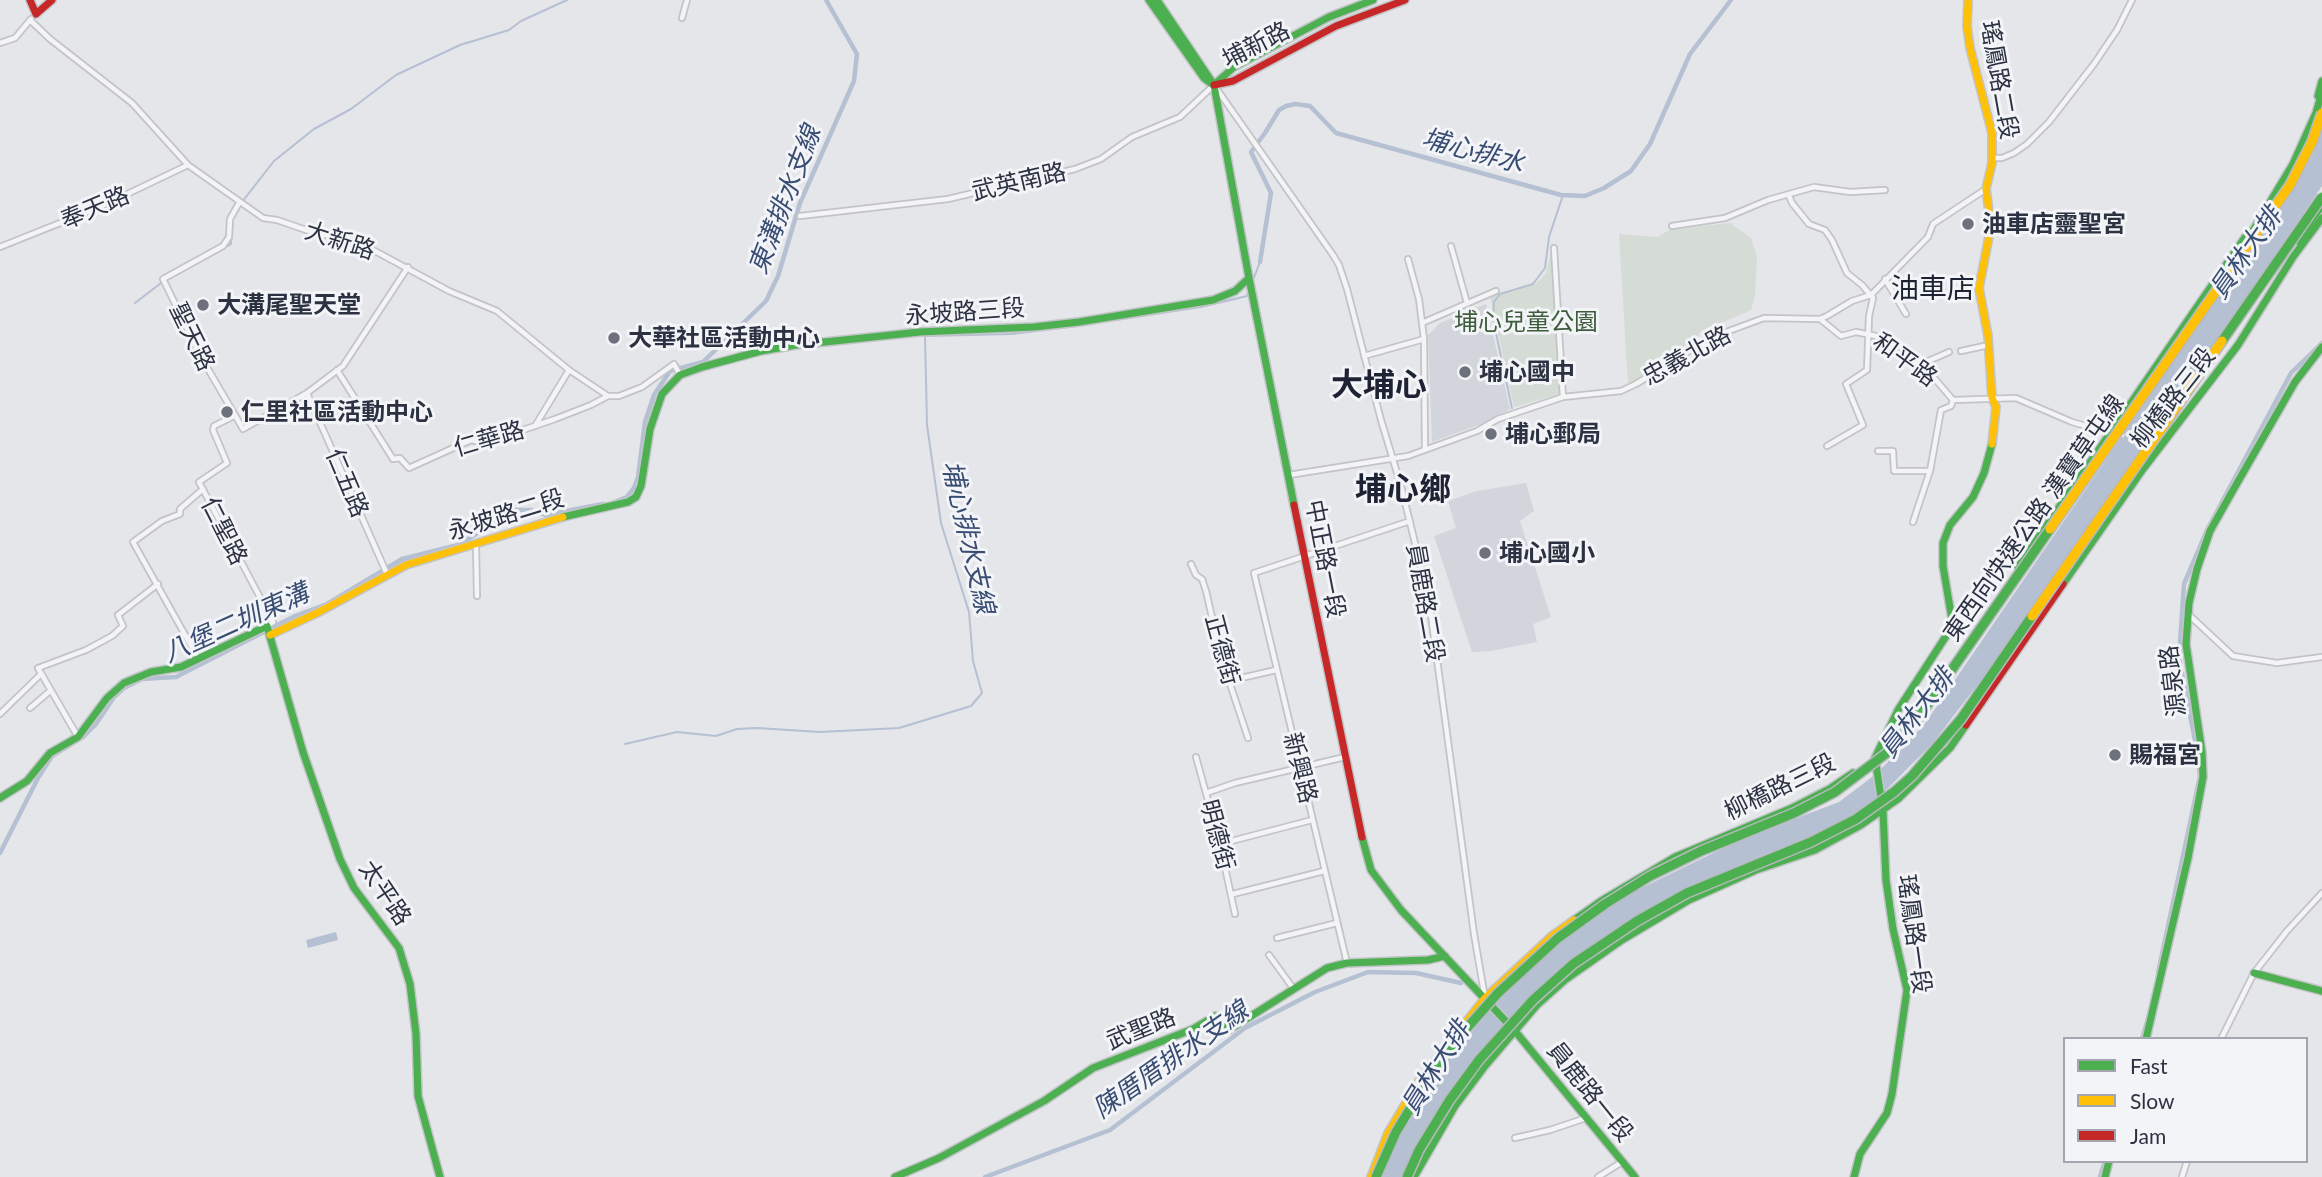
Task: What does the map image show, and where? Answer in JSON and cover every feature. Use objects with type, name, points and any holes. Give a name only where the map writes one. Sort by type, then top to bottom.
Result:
[{"type":"main road","points":[[30,0],[33,17]]},
{"type":"main road","points":[[33,17],[52,0]]},
{"type":"main road","points":[[1149,0],[1204,78],[1214,85]]},
{"type":"main road","points":[[1157,0],[1214,85]]},
{"type":"main road","name":"埔新路","points":[[1214,85],[1234,67],[1329,17],[1373,0]]},
{"type":"main road","name":"埔新路","points":[[1214,85],[1233,81],[1336,26],[1405,0]]},
{"type":"main road","name":"瑤鳳路二段","points":[[1876,762],[1898,710],[1950,631],[1952,620],[1942,566],[1944,543],[1950,525],[1973,497],[1984,473],[1993,438],[1996,407],[1992,398],[1989,345],[1979,289],[1991,226],[1986,189],[1992,158],[1992,132],[1970,48],[1968,0]]},
{"type":"main road","name":"柳橋路三段","points":[[1371,1177],[1388,1133],[1419,1081],[1488,1001],[1553,936],[1601,901],[1675,857],[1792,808],[1876,762],[1928,698],[2238,249],[2302,138],[2322,80]]},
{"type":"main road","name":"中正路一段","points":[[1214,85],[1249,278],[1358,823],[1371,870],[1401,910],[1508,1023]]},
{"type":"main road","points":[[2241,253],[2293,164],[2316,113],[2322,92]]},
{"type":"main road","name":"東西向快速公路 漢寶草屯線","points":[[1376,1177],[1396,1132],[1425,1084],[1458,1038],[1498,993],[1558,938],[1650,876],[1701,851],[1817,802],[1888,752],[1932,699],[2290,185],[2312,142],[2322,113]]},
{"type":"main road","points":[[1407,1177],[1419,1150],[1479,1060],[1533,1000],[1573,964],[1616,934],[1678,898],[1714,880],[1811,842],[1856,819],[1912,776],[1961,719],[2322,197]]},
{"type":"main road","points":[[2232,325],[2245,314],[2322,205]]},
{"type":"main road","name":"柳橋路三段","points":[[1415,1177],[1455,1106],[1537,1005],[1565,980],[1663,914],[1726,882],[1815,850],[1882,811],[1917,782],[1950,748],[2143,469],[2238,345],[2293,257],[2322,218]]},
{"type":"main road","name":"永坡路三段","points":[[680,375],[724,360],[796,345],[920,332],[1034,327],[1190,304],[1213,300],[1235,291],[1249,278]]},
{"type":"main road","name":"源泉路","points":[[2146,1037],[2189,858],[2203,777],[2202,752],[2186,644],[2188,614],[2197,569],[2210,531],[2295,382],[2322,347]]},
{"type":"main road","name":"永坡路二段","points":[[78,737],[107,698],[124,683],[151,672],[181,667],[317,613],[405,565],[572,514],[628,502],[636,497],[641,486],[657,404],[662,394],[680,375]]},
{"type":"main road","name":"太平路","points":[[268,631],[300,742],[340,859],[354,888],[399,948],[410,984],[416,1034],[418,1096],[439,1177]]},
{"type":"main road","points":[[0,798],[27,781],[50,752],[78,737]]},
{"type":"main road","name":"瑤鳳路一段","points":[[1854,1177],[1860,1154],[1887,1113],[1907,990],[1886,880],[1876,762]]},
{"type":"main road","name":"武聖路","points":[[895,1177],[939,1158],[1044,1101],[1093,1068],[1192,1029],[1215,1016],[1229,1030],[1327,968],[1347,963],[1428,960],[1445,956]]},
{"type":"main road","points":[[2254,973],[2322,991]]},
{"type":"main road","name":"員鹿路一段","points":[[1508,1023],[1635,1177]]},
{"type":"street","points":[[682,18],[687,0]]},
{"type":"street","points":[[1992,158],[2014,153],[2027,144],[2072,94],[2117,30],[2132,0]]},
{"type":"street","points":[[0,43],[15,38],[33,17]]},
{"type":"street","name":"大新路","points":[[33,17],[50,39],[132,103],[188,165],[239,203],[263,218],[362,244],[449,292],[497,311],[569,370],[608,396]]},
{"type":"street","name":"武英南路","points":[[800,216],[948,199],[1075,169],[1101,159],[1132,137],[1180,117],[1214,85]]},
{"type":"street","name":"員鹿路二段","points":[[1214,85],[1339,265],[1410,521],[1429,600],[1474,934],[1488,1001]]},
{"type":"street","name":"奉天路","points":[[0,247],[100,207],[188,165]]},
{"type":"street","points":[[1672,226],[1725,218],[1768,200],[1790,196],[1814,187],[1850,192],[1885,190]]},
{"type":"street","points":[[1820,319],[1852,301],[1871,295],[1928,237],[1933,224],[1986,189]]},
{"type":"street","points":[[1790,196],[1792,203],[1809,224],[1825,230],[1847,273],[1873,298],[1867,370],[1846,384],[1863,425],[1827,446]]},
{"type":"street","name":"聖天路","points":[[234,416],[201,357],[165,281],[223,246],[229,237],[230,219],[239,203]]},
{"type":"street","points":[[1451,246],[1467,303]]},
{"type":"street","points":[[1554,248],[1563,397]]},
{"type":"street","points":[[1408,259],[1419,299],[1424,340],[1425,450]]},
{"type":"street","points":[[234,416],[240,428],[247,428],[307,393],[337,370],[408,267]]},
{"type":"street","points":[[1885,279],[1906,314]]},
{"type":"street","points":[[1422,323],[1496,291]]},
{"type":"street","name":"忠義北路","points":[[1289,475],[1425,450],[1477,431],[1498,419],[1563,397],[1621,391],[1710,338],[1764,318],[1820,319]]},
{"type":"street","name":"和平路","points":[[1820,319],[1841,337],[1856,332],[1876,336],[1888,349],[1929,372],[1954,400],[2016,398],[2072,422],[2086,426],[2105,426],[2122,435]]},
{"type":"street","points":[[1364,356],[1424,340]]},
{"type":"street","points":[[1961,351],[1989,345]]},
{"type":"street","points":[[1919,365],[1949,352]]},
{"type":"street","points":[[608,396],[619,396],[642,387],[674,364],[680,375]]},
{"type":"street","name":"仁華路","points":[[337,370],[393,459],[400,458],[409,468],[471,440],[485,443],[591,405],[608,396]]},
{"type":"street","points":[[535,426],[569,370]]},
{"type":"street","name":"仁五路","points":[[307,393],[387,574]]},
{"type":"street","points":[[1913,523],[1930,471],[1941,410],[1951,405],[1954,400]]},
{"type":"street","name":"仁聖路","points":[[234,416],[214,426],[214,434],[227,463],[199,482],[273,622],[268,631]]},
{"type":"street","points":[[1878,451],[1893,451],[1894,471],[1930,471]]},
{"type":"street","points":[[198,659],[133,542],[162,521],[180,514],[180,509],[203,489]]},
{"type":"street","points":[[1305,557],[1410,521]]},
{"type":"street","points":[[476,545],[477,596]]},
{"type":"street","name":"新興路","points":[[1305,557],[1254,573],[1347,963]]},
{"type":"street","name":"正德街","points":[[1191,564],[1196,575],[1202,579],[1206,591],[1228,681],[1248,738]]},
{"type":"street","points":[[78,737],[38,668],[86,650],[112,636],[123,626],[118,615],[158,584]]},
{"type":"street","points":[[2188,614],[2233,656],[2277,663],[2322,657]]},
{"type":"street","points":[[1228,681],[1276,670]]},
{"type":"street","points":[[0,714],[41,674]]},
{"type":"street","points":[[30,708],[51,691]]},
{"type":"street","name":"明德街","points":[[1196,757],[1233,894],[1235,914]]},
{"type":"street","points":[[1206,793],[1235,783],[1345,757]]},
{"type":"street","points":[[1220,844],[1312,820]]},
{"type":"street","points":[[1233,894],[1324,872]]},
{"type":"street","points":[[2222,1037],[2254,973],[2322,893]]},
{"type":"street","points":[[1277,938],[1338,923]]},
{"type":"street","points":[[1269,955],[1293,988]]},
{"type":"street","points":[[1515,1138],[1586,1118]]},
{"type":"street","points":[[1598,1177],[1622,1162]]},
{"type":"shaded area","name":"埔心國中","points":[[1486,304],[1510,409],[1484,423],[1432,442],[1428,335],[1440,323]]},
{"type":"shaded area","name":"埔心國小","points":[[1526,483],[1534,511],[1520,521],[1551,617],[1533,624],[1537,642],[1472,652],[1434,536],[1456,528],[1448,501],[1477,491]]},
{"type":"green space","points":[[1730,223],[1751,238],[1757,257],[1755,296],[1751,310],[1700,332],[1695,343],[1670,355],[1638,380],[1628,384],[1619,234],[1658,237],[1669,230]]},
{"type":"green space","name":"埔心兒童公園","points":[[1551,253],[1559,394],[1514,407],[1490,296],[1536,284],[1546,273]]},
{"type":"water","points":[[2322,130],[2322,186],[2017,633],[1932,744],[1879,797],[1846,822],[1712,877],[1628,920],[1522,1003],[1450,1092],[1415,1146],[1404,1177],[1382,1177],[1400,1136],[1445,1064],[1494,1005],[1561,940],[1631,893],[1744,838],[1839,802],[1876,774],[1924,725],[2288,194],[2312,156]]},
{"type":"water","points":[[336,932],[338,940],[308,948],[306,940]]},
{"type":"waterway","points":[[242,202],[274,161],[314,129],[351,109],[396,75],[460,45],[509,30],[521,21],[567,0]]},
{"type":"waterway","name":"東溝排水支線","points":[[612,503],[627,497],[634,488],[638,477],[645,422],[654,395],[670,371],[703,362],[766,301],[778,276],[800,203],[854,81],[857,54],[826,0]]},
{"type":"waterway","name":"埔心排水","points":[[1260,262],[1271,193],[1251,152],[1279,110],[1286,106],[1310,106],[1336,133],[1561,195],[1585,196],[1631,171],[1650,144],[1690,54],[1731,0]]},
{"type":"waterway","points":[[1512,408],[1493,319],[1494,302],[1500,294],[1533,284],[1545,268],[1549,237],[1563,195]]},
{"type":"waterway","points":[[225,247],[231,244],[232,223]]},
{"type":"waterway","points":[[135,303],[161,283],[214,253]]},
{"type":"waterway","name":"埔心排水支線","points":[[1253,280],[1260,262]]},
{"type":"waterway","name":"埔心排水支線","points":[[625,744],[677,732],[716,736],[737,729],[757,728],[820,732],[899,728],[971,706],[982,693],[973,661],[969,612],[941,523],[927,425],[925,336],[1012,334],[1076,326],[1201,307],[1247,296],[1248,292]]},
{"type":"waterway","points":[[2158,973],[2200,776],[2179,658],[2184,584],[2208,528],[2291,373],[2322,343]]},
{"type":"waterway","name":"八堡二圳東溝","points":[[0,853],[52,756],[83,737],[124,688],[142,679],[176,677],[295,616],[327,604],[402,559],[458,545],[515,510],[531,510],[545,515],[603,504]]},
{"type":"waterway","name":"陳厝厝排水支線","points":[[985,1177],[1110,1130],[1245,1028],[1315,992],[1368,972],[1416,973],[1461,983]]},
{"type":"waterway","points":[[2143,1037],[2148,1019]]},
{"type":"waterway","points":[[2100,1177],[2104,1163]]},
{"type":"traffic: fast","points":[[1149,0],[1204,78],[1213,85]]},
{"type":"traffic: fast","points":[[1157,0],[1214,85],[1294,505]]},
{"type":"traffic: fast","points":[[1215,84],[1234,67],[1329,17],[1373,0]]},
{"type":"traffic: fast","points":[[2318,96],[2322,81]]},
{"type":"traffic: fast","points":[[2249,237],[2293,164],[2316,113],[2322,92]]},
{"type":"traffic: fast","points":[[2222,341],[2322,197]]},
{"type":"traffic: fast","points":[[2297,241],[2322,205]]},
{"type":"traffic: fast","points":[[2063,584],[2143,469],[2238,345],[2293,257],[2322,218]]},
{"type":"traffic: fast","points":[[2018,567],[2248,233]]},
{"type":"traffic: fast","points":[[563,517],[628,502],[636,497],[641,486],[650,429],[662,394],[680,375],[702,367],[761,351],[796,345],[920,332],[1034,327],[1079,322],[1213,300],[1235,291],[1249,278]]},
{"type":"traffic: fast","points":[[2146,1037],[2188,858],[2203,777],[2202,752],[2186,644],[2189,603],[2197,569],[2210,531],[2228,499],[2295,382],[2322,347]]},
{"type":"traffic: fast","points":[[1854,1177],[1860,1154],[1887,1113],[1907,990],[1893,929],[1886,880],[1883,811],[1875,758],[1898,710],[1950,630],[1952,620],[1943,566],[1943,543],[1950,525],[1973,497],[1984,473],[1992,444]]},
{"type":"traffic: fast","points":[[1376,1177],[1396,1132],[1425,1084],[1458,1038],[1498,993],[1558,938],[1650,876],[1701,851],[1794,813],[1835,792],[1888,752],[1916,721],[2050,529]]},
{"type":"traffic: fast","points":[[1407,1177],[1419,1150],[1449,1101],[1479,1060],[1533,1000],[1573,964],[1637,921],[1687,893],[1811,842],[1856,819],[1894,792],[1912,776],[1961,719],[2032,616]]},
{"type":"traffic: fast","points":[[0,798],[27,781],[50,753],[78,737],[107,698],[124,683],[151,672],[181,667],[267,626],[303,752],[340,859],[354,888],[399,948],[410,984],[416,1034],[418,1096],[440,1177]]},
{"type":"traffic: fast","points":[[1876,757],[1926,699]]},
{"type":"traffic: fast","points":[[1414,1177],[1455,1106],[1485,1066],[1537,1005],[1565,980],[1622,940],[1689,900],[1756,870],[1815,850],[1861,825],[1898,799],[1950,748],[1966,725]]},
{"type":"traffic: fast","points":[[1574,920],[1675,857],[1792,808],[1853,773]]},
{"type":"traffic: fast","points":[[1362,837],[1371,870],[1401,910],[1515,1031],[1635,1177]]},
{"type":"traffic: fast","points":[[895,1177],[939,1158],[1044,1101],[1093,1068],[1193,1029],[1215,1016],[1229,1030],[1327,968],[1347,963],[1428,960],[1445,956]]},
{"type":"traffic: fast","points":[[2254,973],[2322,991]]},
{"type":"traffic: fast","points":[[2105,1177],[2108,1163]]},
{"type":"traffic: slow","points":[[1968,0],[1970,48],[1992,133],[1992,163],[1986,189],[1991,226],[1979,288],[1988,336],[1992,398],[1996,407],[1992,444]]},
{"type":"traffic: slow","points":[[2050,529],[2290,185],[2312,142],[2322,113]]},
{"type":"traffic: slow","points":[[2032,616],[2222,341]]},
{"type":"traffic: slow","points":[[270,635],[406,565],[563,517]]},
{"type":"traffic: slow","points":[[1371,1177],[1388,1133],[1419,1081],[1485,998],[1553,935],[1574,920]]},
{"type":"traffic: jam","points":[[30,0],[36,14],[52,0]]},
{"type":"traffic: jam","points":[[1214,85],[1233,81],[1336,26],[1405,0]]},
{"type":"traffic: jam","points":[[1294,505],[1362,837]]},
{"type":"traffic: jam","points":[[1966,725],[2063,584]]},
{"type":"place","name":"油車店靈聖宮","points":[[1968,224]]},
{"type":"place","name":"大溝尾聖天堂","points":[[203,305]]},
{"type":"place","name":"大華社區活動中心","points":[[614,338]]},
{"type":"place","name":"埔心國中","points":[[1465,372]]},
{"type":"place","name":"仁里社區活動中心","points":[[227,412]]},
{"type":"place","name":"埔心郵局","points":[[1491,434]]},
{"type":"place","name":"埔心國小","points":[[1485,553]]},
{"type":"place","name":"賜福宮","points":[[2115,755]]},
{"type":"district","name":"油車店","points":[[1933,289]]},
{"type":"district","name":"大埔心","points":[[1379,386]]},
{"type":"district","name":"埔心鄉","points":[[1403,490]]},
{"type":"water label","name":"員林大排","points":[[2246,253]]},
{"type":"water label","name":"員林大排","points":[[1917,713]]},
{"type":"water label","name":"員林大排","points":[[1436,1068]]}]
